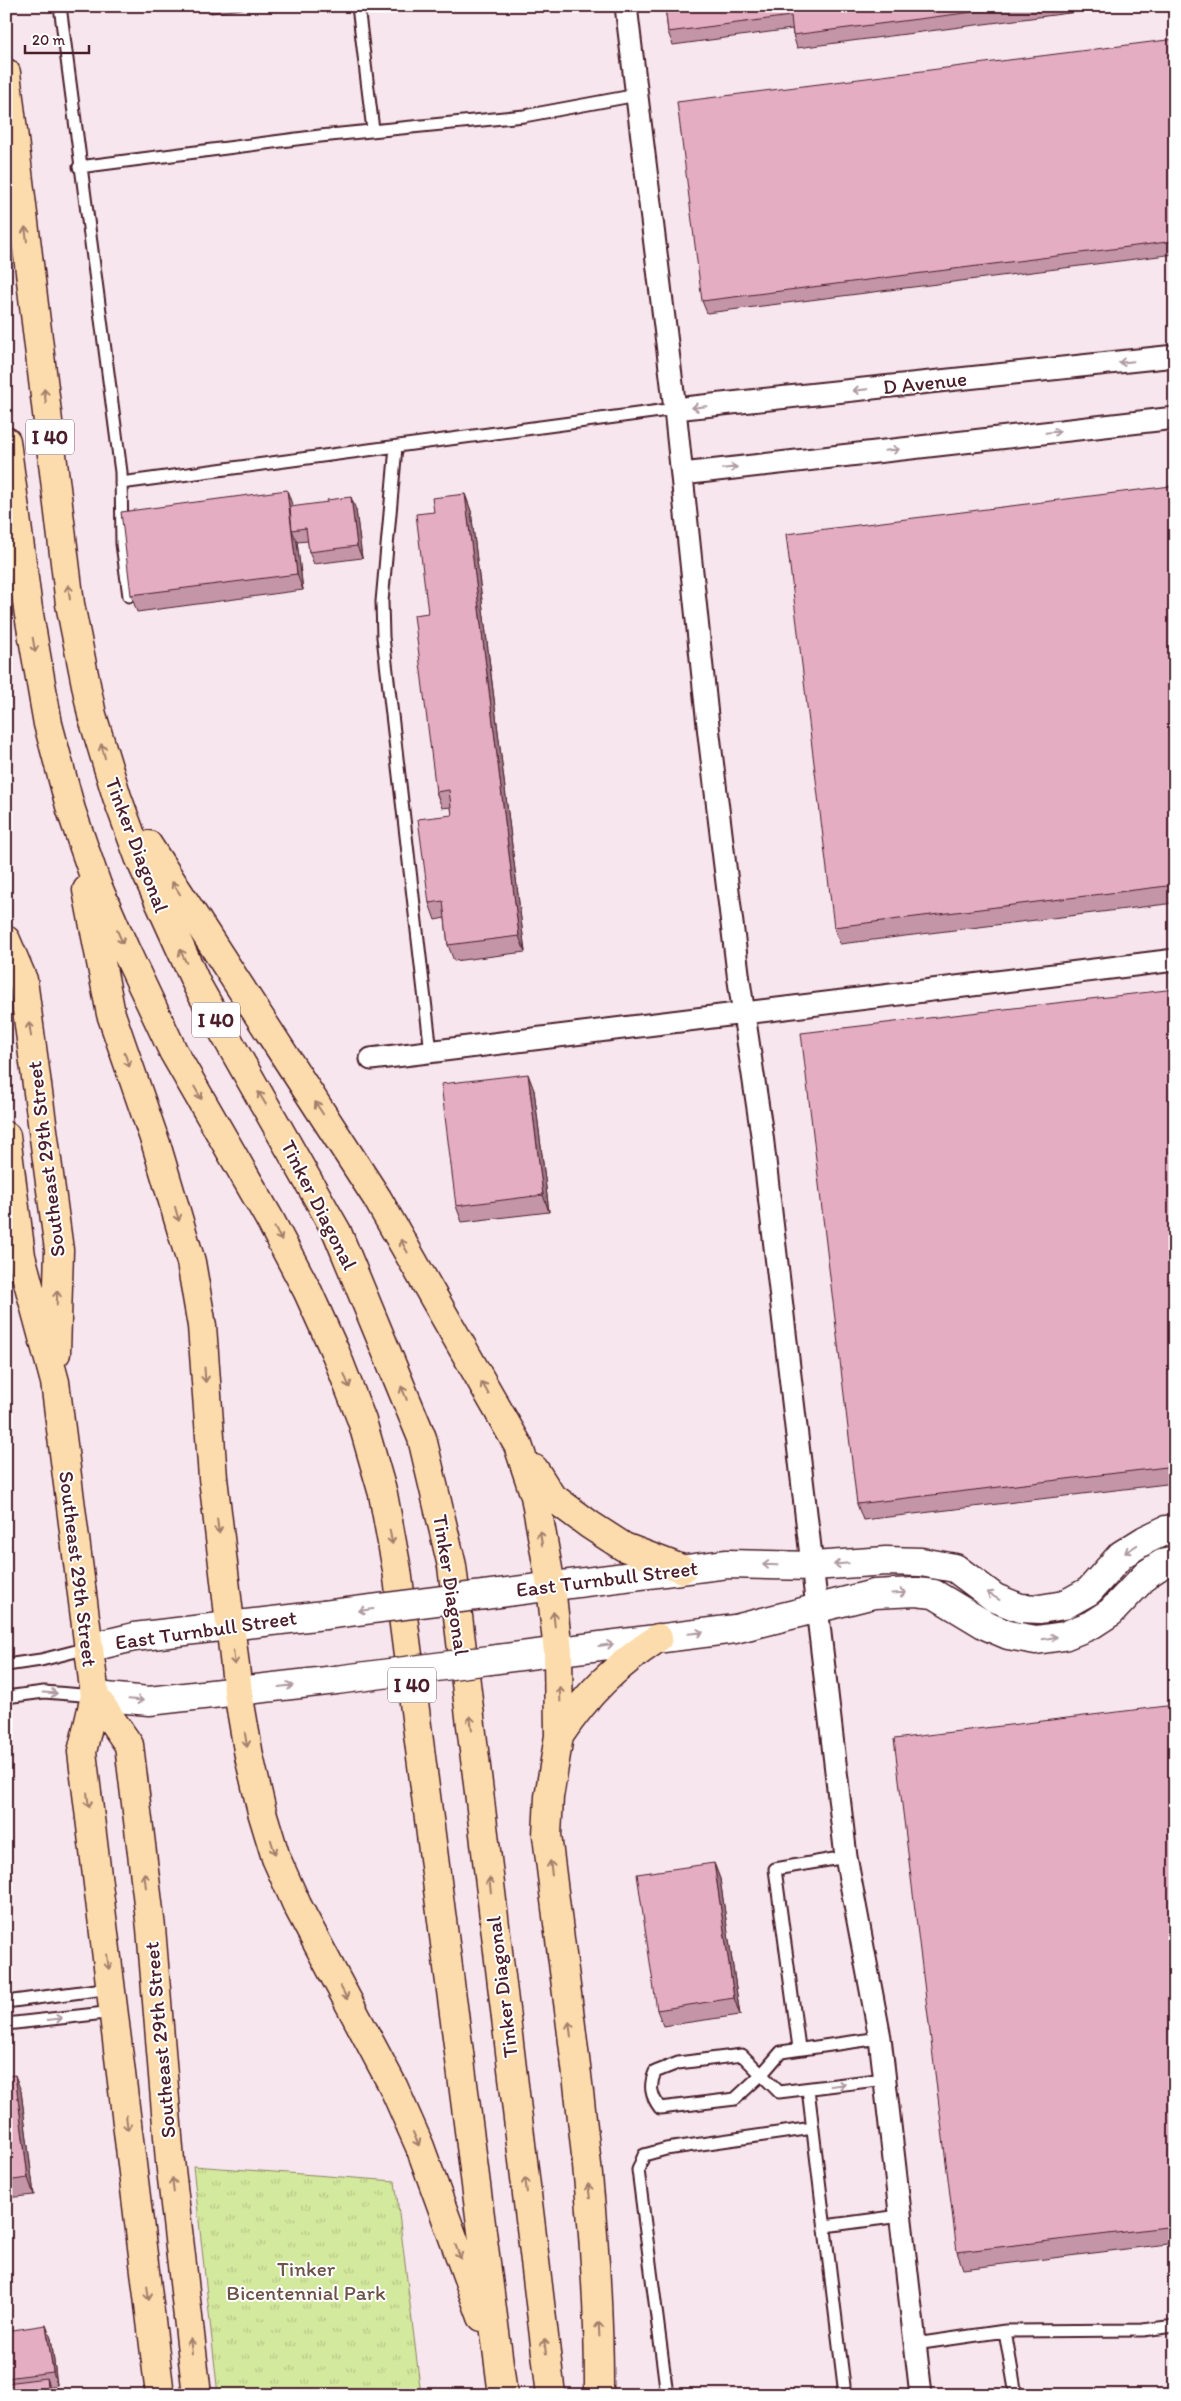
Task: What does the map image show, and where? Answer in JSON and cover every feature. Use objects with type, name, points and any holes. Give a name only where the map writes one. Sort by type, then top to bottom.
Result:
[{"type":"main road","name":"Tinker Diagonal","points":[[6,73],[70,604],[92,715],[117,797],[142,865],[198,987],[337,1232],[422,1438],[452,1566],[550,2395]]},
{"type":"main road","name":"I 40","points":[[6,441],[28,609],[46,715],[71,810],[98,885],[157,1018],[308,1292],[362,1420],[383,1494],[397,1570],[503,2395]]},
{"type":"main road","points":[[117,797],[377,1198],[518,1445],[551,1496],[624,1547],[682,1569]]},
{"type":"main road","points":[[71,810],[111,1014],[156,1144],[191,1262],[202,1326],[213,1478],[238,1692],[249,1756],[262,1812],[276,1858],[297,1905],[393,2086],[412,2130],[499,2366]]},
{"type":"main road","name":"Southeast 29th Street","points":[[6,940],[23,980],[59,1250],[55,1382]]},
{"type":"main road","name":"Southeast 29th Street","points":[[6,1136],[21,1256],[55,1382],[95,1696],[82,1752],[160,2395]]},
{"type":"main road","points":[[518,1445],[535,1496],[551,1586],[558,1652],[560,1736],[549,1797],[547,1835],[595,2239],[599,2395]]},
{"type":"main road","points":[[560,1736],[579,1707],[600,1684],[622,1662],[658,1638]]},
{"type":"main road","name":"Southeast 29th Street","points":[[95,1696],[129,1745],[151,1928],[170,2161],[197,2395]]},
{"type":"street","points":[[626,6],[682,474],[711,744],[744,1014],[762,1135],[846,1857],[880,2038],[921,2395]]},
{"type":"street","name":"D Avenue","points":[[674,409],[1175,356]]},
{"type":"street","points":[[682,474],[1175,418]]},
{"type":"street","points":[[372,1059],[1175,960]]},
{"type":"street","name":"East Turnbull Street","points":[[88,1648],[134,1637],[727,1564],[813,1566],[886,1561],[921,1562],[955,1568],[995,1598],[1020,1608],[1040,1609],[1064,1605],[1089,1592],[1121,1555],[1145,1540],[1175,1529]]},
{"type":"street","points":[[95,1696],[149,1701],[238,1692],[735,1629],[874,1594],[916,1592],[934,1594],[994,1629],[1008,1635],[1036,1640],[1064,1636],[1091,1625],[1111,1612],[1147,1574],[1162,1564],[1175,1561]]},
{"type":"lane","points":[[60,6],[79,167],[99,298],[121,483],[122,544],[129,596]]},
{"type":"lane","points":[[358,6],[373,130]]},
{"type":"lane","points":[[79,167],[373,130],[524,116],[637,95]]},
{"type":"lane","points":[[121,483],[674,409]]},
{"type":"lane","points":[[396,447],[382,602],[383,637],[431,1052]]},
{"type":"lane","name":"East Turnbull Street","points":[[6,1665],[41,1660],[88,1648]]},
{"type":"lane","points":[[6,1698],[44,1692],[95,1696]]},
{"type":"lane","points":[[799,2048],[775,1869],[846,1857]]},
{"type":"lane","points":[[6,2002],[113,2000]]},
{"type":"lane","points":[[6,2024],[113,2000]]},
{"type":"lane","points":[[880,2038],[781,2052],[762,2074],[735,2099],[660,2108],[652,2097],[651,2081],[655,2072],[678,2063],[742,2055],[762,2074],[780,2092],[885,2080]]},
{"type":"lane","points":[[808,2089],[844,2386],[842,2395]]},
{"type":"lane","points":[[667,2395],[638,2170],[644,2154],[666,2149],[813,2128]]},
{"type":"lane","points":[[825,2226],[900,2216]]},
{"type":"lane","points":[[915,2344],[1005,2331],[1143,2330],[1175,2326]]},
{"type":"lane","points":[[1005,2331],[1016,2395]]},
{"type":"green space","name":"Tinker Bicentennial Park","points":[[193,2166],[395,2181],[421,2395],[218,2395]]},
{"type":"building","points":[[665,6],[1020,6],[793,35],[791,16],[668,32]]},
{"type":"building","points":[[1175,39],[1175,241],[702,301],[677,102]]},
{"type":"building","points":[[1171,486],[1175,517],[1175,885],[834,927],[786,534]]},
{"type":"building","points":[[287,490],[297,574],[131,595],[121,512]]},
{"type":"building","points":[[465,494],[519,936],[448,945],[443,901],[429,903],[418,819],[452,815],[449,790],[436,792],[414,615],[428,613],[416,514],[434,512],[432,498]]},
{"type":"building","points":[[351,497],[357,546],[309,552],[306,528],[292,530],[290,507]]},
{"type":"building","points":[[1175,989],[1175,1466],[857,1504],[801,1033]]},
{"type":"building","points":[[528,1074],[543,1195],[456,1206],[441,1084]]},
{"type":"building","points":[[1175,1705],[1175,2226],[957,2252],[894,1739]]},
{"type":"building","points":[[714,1863],[734,1998],[657,2010],[637,1874]]},
{"type":"building","points":[[15,2075],[28,2178],[6,2181],[6,2076]]},
{"type":"building","points":[[46,2325],[53,2372],[6,2378],[6,2331]]},
{"type":"building","points":[[46,2378],[48,2395],[6,2395],[6,2383]]}]
